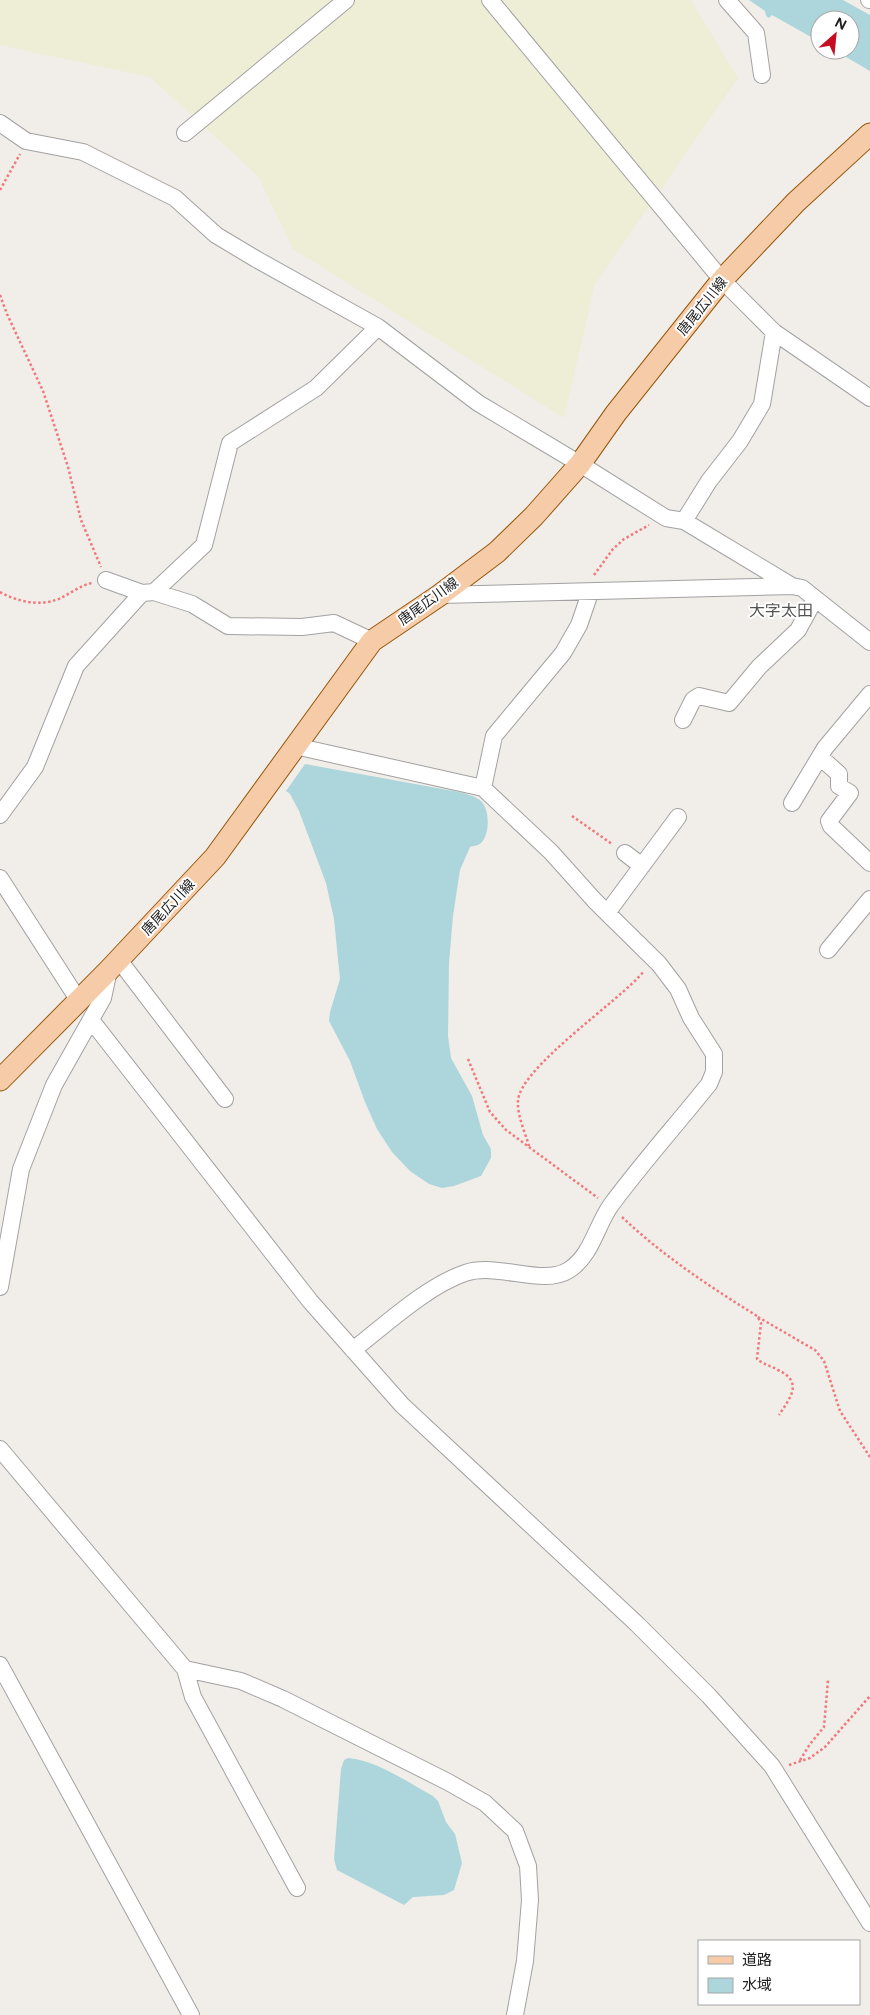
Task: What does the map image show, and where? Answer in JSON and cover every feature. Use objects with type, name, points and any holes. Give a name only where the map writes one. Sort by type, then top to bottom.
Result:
[{"type":"main road","name":"唐尾広川線","points":[[0,1080],[114,965],[215,857],[372,641],[440,595],[496,552],[534,516],[580,464],[616,413],[722,280],[796,202],[870,134]]},
{"type":"street","points":[[185,133],[346,0]]},
{"type":"street","points":[[490,0],[722,280],[774,332],[870,398]]},
{"type":"street","points":[[728,0],[756,34],[762,74]]},
{"type":"street","points":[[0,123],[26,141],[83,152],[175,198],[216,235],[378,327],[478,403],[666,518],[684,521],[792,586]]},
{"type":"street","points":[[0,815],[36,767],[76,666],[148,593],[204,545],[230,443],[316,388],[378,327]]},
{"type":"street","points":[[684,521],[709,482],[740,441],[762,404],[774,332]]},
{"type":"street","points":[[106,580],[192,604],[228,626],[302,627],[334,622],[372,641]]},
{"type":"street","points":[[440,595],[585,593],[792,586],[802,588],[870,642]]},
{"type":"street","points":[[483,788],[494,736],[563,652],[579,625],[585,593]]},
{"type":"street","points":[[683,720],[693,700],[699,696],[729,702],[759,666],[798,630],[815,599]]},
{"type":"street","points":[[792,803],[820,757],[870,694]]},
{"type":"street","points":[[295,746],[483,788],[551,852],[607,913],[653,959],[678,989],[691,1018],[714,1054],[714,1072],[709,1084],[610,1206],[583,1258],[568,1271],[547,1278],[498,1269],[466,1273],[431,1291],[353,1350]]},
{"type":"street","points":[[820,757],[838,774],[839,786],[850,793],[829,821],[831,826],[870,863]]},
{"type":"street","points":[[607,913],[678,817]]},
{"type":"street","points":[[625,853],[642,866]]},
{"type":"street","points":[[0,878],[79,1001]]},
{"type":"street","points":[[828,950],[870,899]]},
{"type":"street","points":[[0,1287],[22,1169],[54,1085],[102,998],[114,965]]},
{"type":"street","points":[[114,965],[225,1099]]},
{"type":"street","points":[[91,1020],[310,1300],[402,1405],[630,1617],[696,1683],[774,1770],[870,1923]]},
{"type":"street","points":[[0,1449],[185,1669],[193,1697],[298,1888]]},
{"type":"street","points":[[0,1665],[191,2015]]},
{"type":"street","points":[[185,1669],[241,1681],[301,1708],[485,1803],[515,1831],[528,1866],[530,1900],[525,1960],[514,2015]]},
{"type":"path","points":[[0,190],[26,141]]},
{"type":"path","points":[[0,295],[43,391],[68,467],[81,520],[106,580],[87,584],[59,599],[40,603],[23,602],[0,592]]},
{"type":"path","points":[[585,593],[613,549],[624,539],[658,520],[666,518]]},
{"type":"path","points":[[572,816],[625,853]]},
{"type":"path","points":[[530,1147],[518,1100],[523,1085],[534,1072],[588,1021],[634,984],[653,959]]},
{"type":"path","points":[[468,1059],[490,1112],[506,1130],[610,1206],[653,1246],[685,1270],[815,1350],[824,1361],[840,1411],[870,1458]]},
{"type":"path","points":[[757,1316],[761,1323],[757,1359],[781,1371],[789,1377],[793,1384],[793,1392],[779,1414]]},
{"type":"path","points":[[800,1760],[824,1726],[828,1680]]},
{"type":"path","points":[[774,1770],[810,1758],[825,1747],[870,1696]]},
{"type":"green space","points":[[0,0],[691,0],[738,78],[595,284],[564,418],[293,249],[258,176],[150,77],[0,45]]},
{"type":"water","points":[[749,0],[843,0],[870,15],[870,71],[851,60],[860,60],[860,10],[810,10],[810,36],[772,15],[769,18],[766,16],[765,11]]},
{"type":"water","points":[[305,764],[468,794],[481,801],[484,805],[488,822],[486,834],[481,843],[470,847],[460,870],[453,916],[449,963],[448,1036],[451,1058],[472,1096],[483,1135],[491,1149],[491,1158],[481,1176],[454,1186],[442,1188],[429,1184],[410,1171],[392,1152],[377,1129],[350,1061],[329,1021],[340,979],[334,919],[326,883],[299,811],[290,794],[286,791]]},
{"type":"water","points":[[348,1758],[370,1763],[381,1768],[433,1796],[438,1801],[446,1822],[455,1834],[462,1863],[454,1890],[444,1895],[413,1897],[404,1905],[337,1870],[334,1859],[341,1769],[344,1760]]},
{"type":"district","name":"大字太田","points":[[781,610]]}]
